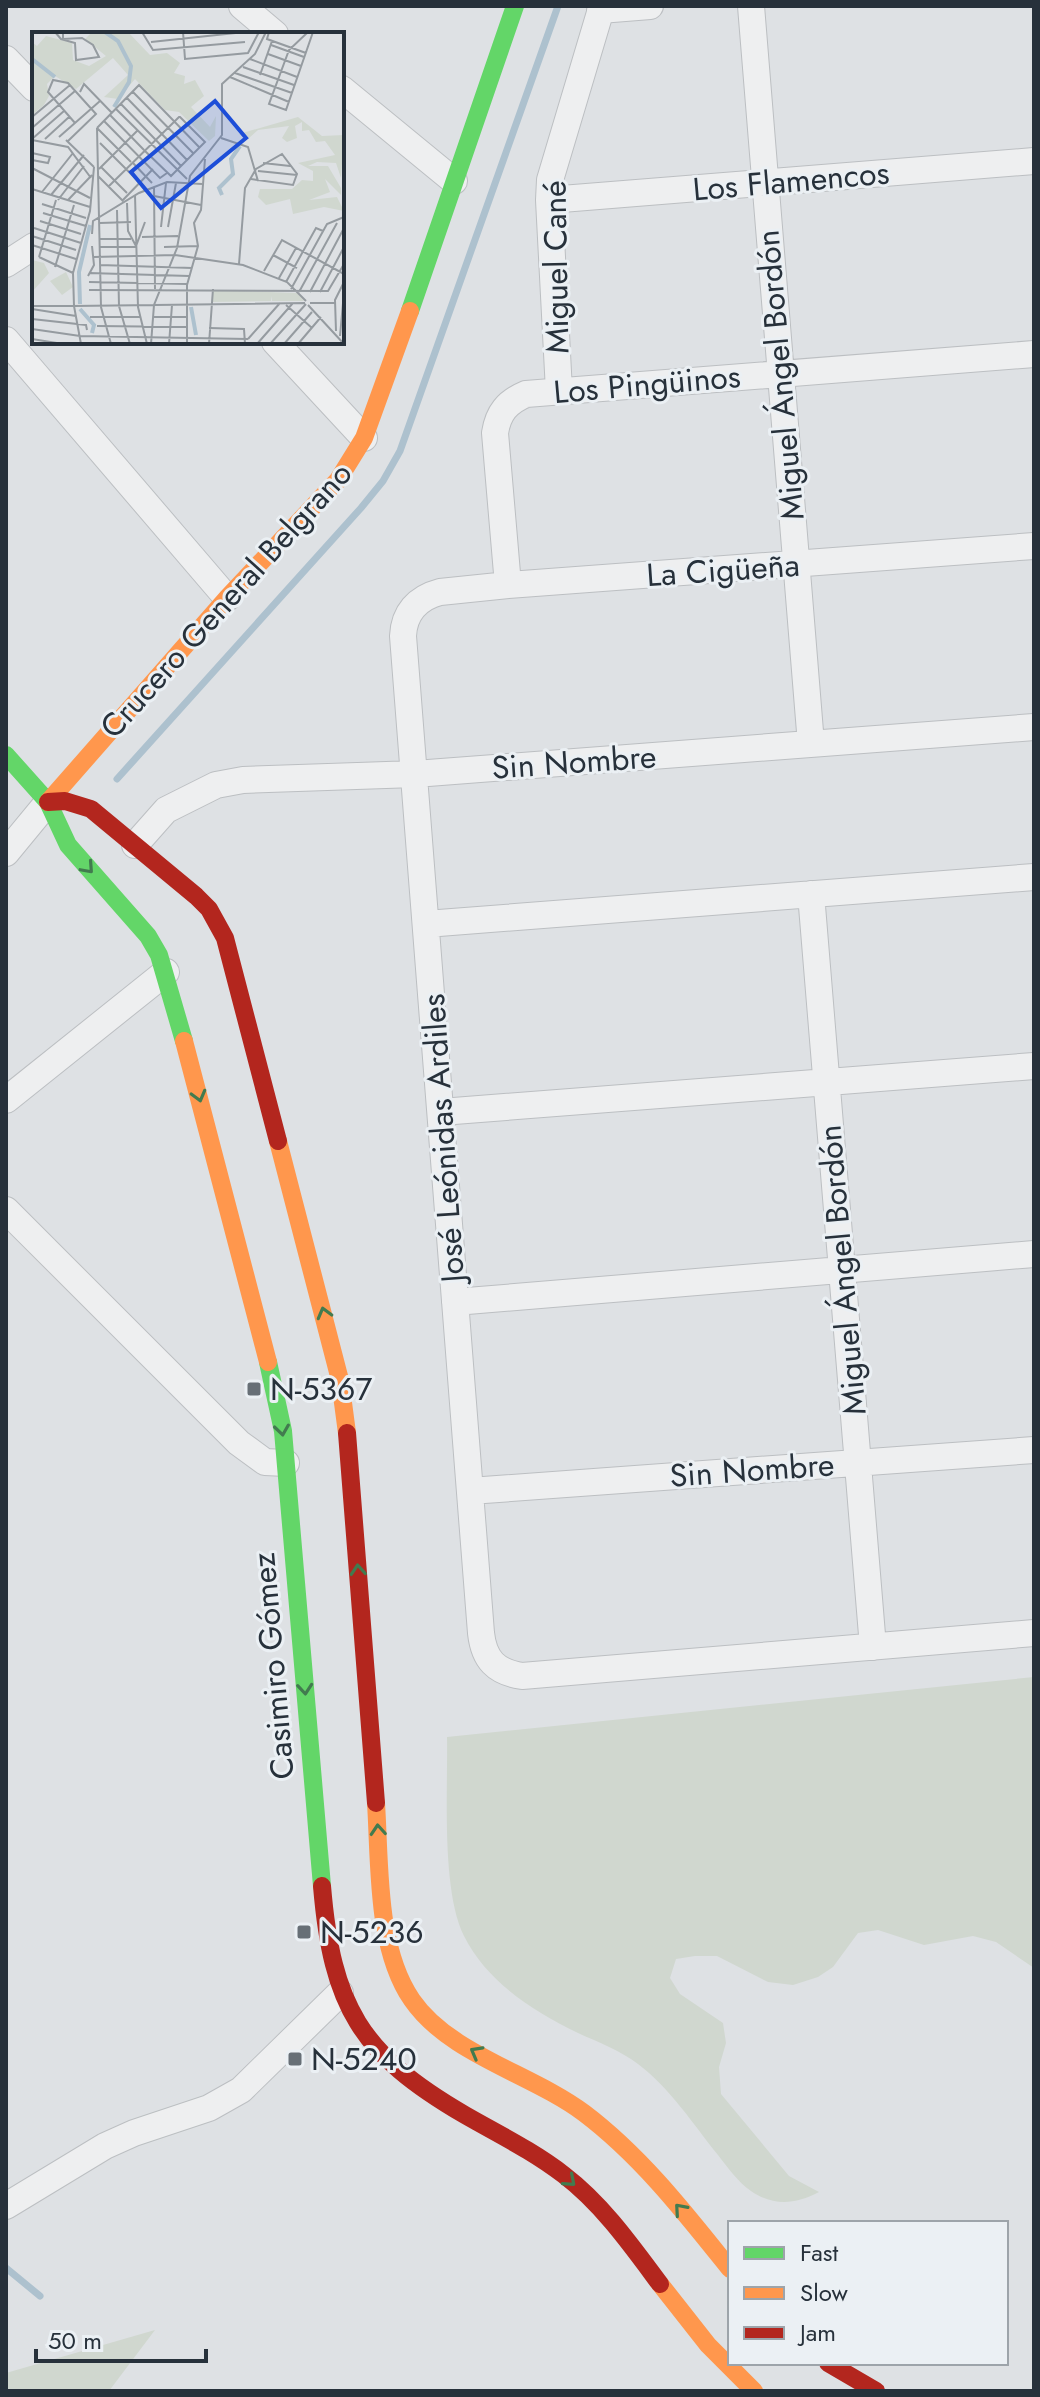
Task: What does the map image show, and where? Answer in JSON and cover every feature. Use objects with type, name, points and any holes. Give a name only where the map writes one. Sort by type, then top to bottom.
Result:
[{"type":"main road","name":"Crucero General Belgrano","points":[[48,802],[227,598],[338,480],[364,438],[515,6]]},
{"type":"main road","name":"Casimiro Gómez","points":[[6,755],[48,802],[68,845],[148,936],[166,972],[294,1462],[326,1935],[331,1967],[340,1993],[371,2045],[392,2066],[447,2106],[510,2132],[590,2198],[728,2364]]},
{"type":"main road","points":[[48,802],[65,801],[91,809],[209,909],[225,938],[332,1346],[389,1955],[399,1981],[413,2004],[436,2026],[540,2094],[581,2110],[613,2137],[681,2209],[728,2267]]},
{"type":"main road","name":"Casimiro Gómez","points":[[729,2365],[754,2391]]},
{"type":"main road","points":[[831,2365],[876,2391]]},
{"type":"street","points":[[242,6],[273,32]]},
{"type":"street","points":[[601,8],[650,6]]},
{"type":"street","name":"Miguel Ángel Bordón","points":[[751,6],[811,744]]},
{"type":"street","name":"Miguel Cané","points":[[559,391],[549,200],[554,162],[601,8]]},
{"type":"street","points":[[6,59],[32,86]]},
{"type":"street","points":[[344,91],[454,181]]},
{"type":"street","name":"Los Flamencos","points":[[549,200],[1034,161]]},
{"type":"street","points":[[6,264],[32,247]]},
{"type":"street","points":[[6,340],[227,598]]},
{"type":"street","points":[[277,344],[364,438]]},
{"type":"street","name":"Los Pingüinos","points":[[508,585],[495,433],[497,420],[514,399],[526,394],[559,391],[1034,354]]},
{"type":"street","name":"La Cigüeña","points":[[415,605],[440,592],[508,585],[1034,546]]},
{"type":"street","name":"José Leónidas Ardiles","points":[[415,605],[403,626],[403,636],[482,1648],[497,1669],[522,1676],[873,1647]]},
{"type":"street","name":"Sin Nombre","points":[[135,845],[166,810],[216,785],[243,780],[415,774],[1034,727]]},
{"type":"street","name":"Crucero General Belgrano","points":[[6,853],[48,802]]},
{"type":"street","points":[[426,924],[1034,877]]},
{"type":"street","name":"Miguel Ángel Bordón","points":[[811,894],[873,1647]]},
{"type":"street","points":[[6,1100],[166,972]]},
{"type":"street","points":[[441,1112],[1034,1066]]},
{"type":"street","points":[[6,1210],[239,1443],[265,1462],[294,1462]]},
{"type":"street","points":[[455,1302],[1034,1254]]},
{"type":"street","name":"Sin Nombre","points":[[470,1491],[1034,1450]]},
{"type":"street","points":[[873,1647],[1034,1633]]},
{"type":"street","points":[[6,2206],[105,2146],[209,2108],[241,2090],[340,1993]]},
{"type":"shaded area","points":[[1034,1677],[1034,1968],[996,1942],[973,1936],[924,1945],[878,1930],[858,1933],[833,1967],[818,1977],[793,1985],[768,1982],[717,1956],[676,1959],[670,1978],[680,1994],[723,2023],[726,2043],[719,2067],[721,2094],[789,2176],[819,2192],[793,2201],[777,2202],[751,2191],[733,2174],[681,2107],[650,2074],[624,2055],[561,2024],[513,1994],[485,1967],[464,1936],[452,1893],[449,1867],[447,1737]]},
{"type":"shaded area","points":[[155,2330],[109,2391],[6,2391],[6,2373]]},
{"type":"waterway","points":[[117,779],[383,481],[400,451],[558,6]]},
{"type":"waterway","points":[[6,2268],[40,2296]]},
{"type":"traffic: fast","points":[[410,311],[515,6]]},
{"type":"traffic: fast","points":[[6,755],[48,802],[68,845],[148,936],[159,955],[184,1041]]},
{"type":"traffic: fast","points":[[268,1362],[283,1431],[322,1886]]},
{"type":"traffic: slow","points":[[48,802],[227,598],[338,480],[364,438],[410,311]]},
{"type":"traffic: slow","points":[[184,1041],[268,1362]]},
{"type":"traffic: slow","points":[[278,1141],[340,1380],[347,1433]]},
{"type":"traffic: slow","points":[[376,1803],[386,1931],[400,1979],[412,2000],[447,2035],[563,2099],[605,2130],[662,2186],[728,2266]]},
{"type":"traffic: slow","points":[[660,2284],[708,2345],[754,2391]]},
{"type":"traffic: jam","points":[[48,802],[65,801],[91,809],[209,909],[225,938],[278,1141]]},
{"type":"traffic: jam","points":[[347,1433],[376,1803]]},
{"type":"traffic: jam","points":[[322,1886],[334,1964],[344,1995],[358,2023],[376,2047],[429,2093],[540,2158],[578,2186],[615,2226],[660,2284]]},
{"type":"traffic: jam","points":[[831,2365],[876,2391]]},
{"type":"place","name":"N-5367","points":[[254,1389]]},
{"type":"place","name":"N-5236","points":[[304,1932]]},
{"type":"place","name":"N-5240","points":[[295,2059]]}]
